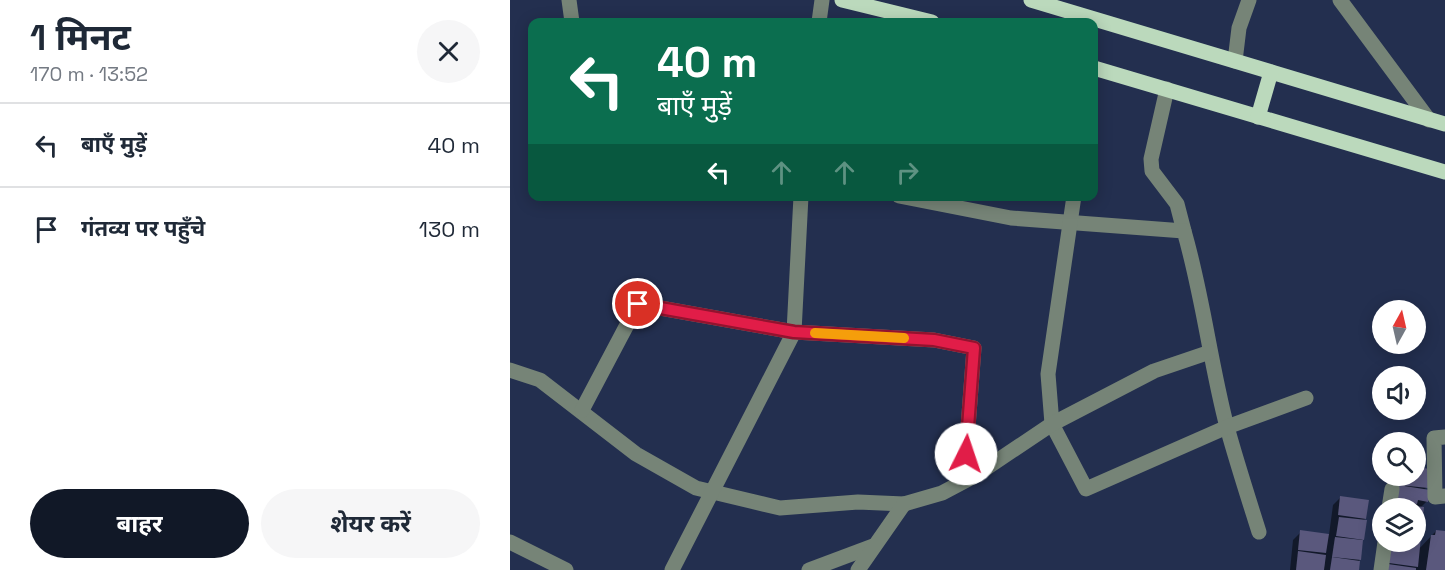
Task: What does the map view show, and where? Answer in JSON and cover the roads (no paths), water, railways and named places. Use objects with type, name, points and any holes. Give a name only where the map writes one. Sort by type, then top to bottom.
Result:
[{"type":"main road","points":[[842,0],[916,18]]},
{"type":"main road","points":[[1031,0],[1091,18]]},
{"type":"main road","points":[[1098,20],[1445,124]]},
{"type":"main road","points":[[1098,69],[1445,172]]},
{"type":"main road","points":[[1258,117],[1271,72]]},
{"type":"street","points":[[569,0],[571,18]]},
{"type":"street","points":[[820,18],[822,0]]},
{"type":"street","points":[[1235,61],[1239,28],[1249,0]]},
{"type":"street","points":[[1340,0],[1429,120]]},
{"type":"street","points":[[1167,89],[1151,159],[1152,171],[1177,204],[1201,294],[1210,352],[1227,427],[1259,532]]},
{"type":"street","points":[[672,570],[794,332],[801,201]]},
{"type":"street","points":[[924,201],[1011,218],[1184,231]]},
{"type":"street","points":[[1073,201],[1048,363],[1052,424],[1086,489],[1227,427],[1306,398]]},
{"type":"street","points":[[582,410],[638,304],[794,332],[934,340],[974,348],[966,454],[976,475]]},
{"type":"street","points":[[510,370],[540,380],[582,410],[636,454],[696,488],[780,508],[858,502],[904,504],[942,493],[976,475],[1052,424],[1154,371],[1210,352]]},
{"type":"street","points":[[1445,437],[1434,438],[1435,496],[1445,496]]},
{"type":"street","points":[[1391,498],[1392,489]]},
{"type":"street","points":[[858,570],[904,504]]},
{"type":"street","points":[[510,542],[566,570]]},
{"type":"street","points":[[809,570],[873,546]]},
{"type":"street","points":[[1381,570],[1384,552]]}]
